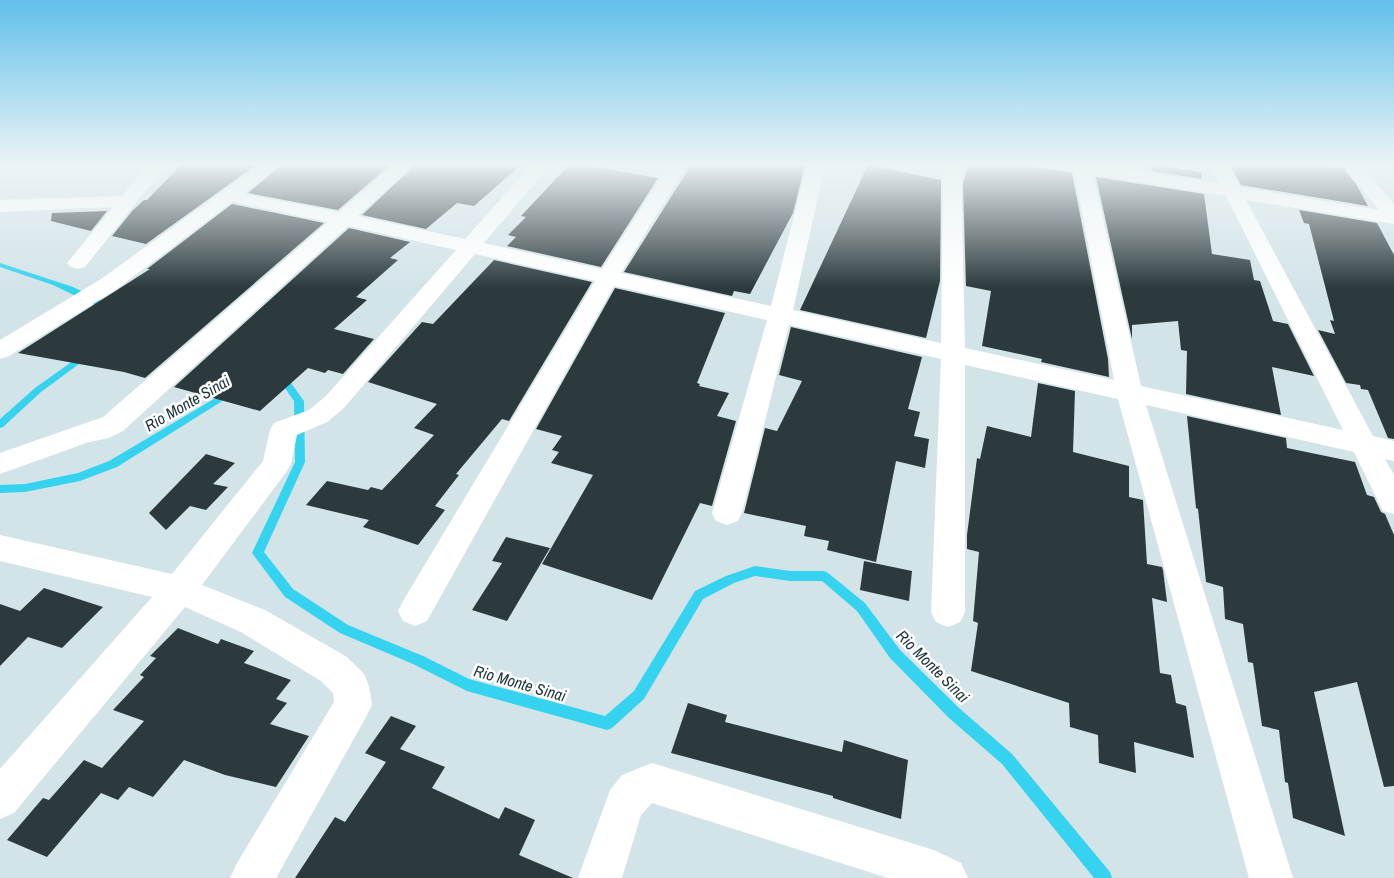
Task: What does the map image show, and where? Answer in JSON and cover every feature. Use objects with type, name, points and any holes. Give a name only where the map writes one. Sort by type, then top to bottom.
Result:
[{"type":"street","points":[[78,263],[124,206]]},
{"type":"street","points":[[0,351],[109,284],[215,206]]},
{"type":"street","points":[[278,206],[1394,451]]},
{"type":"street","points":[[0,464],[85,433],[99,431],[113,424],[358,206]]},
{"type":"street","points":[[0,799],[179,590],[277,464],[284,430],[318,416],[335,402],[506,206]]},
{"type":"street","points":[[415,611],[608,277],[652,206]]},
{"type":"street","points":[[727,513],[780,315],[806,206]]},
{"type":"street","points":[[948,612],[953,353],[952,206]]},
{"type":"street","points":[[1086,206],[1129,392],[1271,878]]},
{"type":"street","points":[[1240,206],[1394,503]]},
{"type":"street","points":[[1323,206],[1394,217]]},
{"type":"street","points":[[1385,206],[1394,217]]},
{"type":"street","points":[[0,548],[179,590],[253,621],[334,669],[351,686],[353,706],[252,878]]},
{"type":"street","points":[[600,878],[624,804],[636,789],[652,783],[938,876]]},
{"type":"building","points":[[137,206],[199,206],[146,244],[112,236]]},
{"type":"building","points":[[229,206],[242,206],[324,223],[145,378],[124,372],[18,353],[150,269],[147,269]]},
{"type":"building","points":[[317,206],[343,206],[338,210]]},
{"type":"building","points":[[372,206],[453,206],[426,229],[362,215]]},
{"type":"building","points":[[530,206],[640,206],[601,267],[507,246],[516,237],[508,235],[526,217],[521,216]]},
{"type":"building","points":[[665,206],[795,206],[793,213],[750,294],[734,291],[732,296],[624,272]]},
{"type":"building","points":[[849,206],[941,206],[940,281],[926,338],[800,310]]},
{"type":"building","points":[[964,206],[1078,206],[1108,359],[1109,377],[1041,362],[1042,359],[982,346],[991,291],[966,286]]},
{"type":"building","points":[[1102,206],[1206,206],[1212,254],[1250,260],[1254,280],[1260,281],[1273,321],[1288,324],[1314,376],[1272,367],[1281,415],[1186,394],[1187,351],[1181,350],[1178,321],[1132,325],[1132,339]]},
{"type":"building","points":[[1299,210],[1377,223],[1394,255],[1394,439],[1388,438],[1368,390],[1361,389],[1360,385],[1346,383],[1318,330],[1335,334],[1330,320],[1334,321],[1309,224],[1304,223]]},
{"type":"building","points":[[107,211],[91,231],[51,221],[52,213]]},
{"type":"building","points":[[349,228],[410,242],[390,258],[398,260],[356,297],[367,300],[334,329],[374,339],[343,374],[328,370],[325,373],[308,368],[260,411],[174,387]]},
{"type":"building","points":[[494,260],[592,282],[509,421],[502,419],[456,474],[459,475],[435,506],[445,510],[418,545],[363,527],[369,520],[306,505],[327,481],[368,490],[371,487],[382,490],[434,435],[414,428],[437,404],[368,382],[422,322],[433,324]]},
{"type":"building","points":[[615,288],[725,313],[697,383],[700,384],[699,386],[729,393],[717,416],[736,421],[712,506],[700,503],[652,600],[542,564],[593,475],[551,463],[559,452],[552,450],[562,436],[536,429]]},
{"type":"building","points":[[791,327],[922,357],[908,409],[920,412],[914,436],[929,439],[925,468],[896,461],[876,562],[827,550],[829,541],[804,536],[806,526],[744,513],[765,428],[777,431],[802,381],[779,375]]},
{"type":"building","points":[[1038,383],[1075,391],[1073,452],[1129,466],[1129,497],[1143,500],[1147,564],[1162,567],[1163,570],[1167,602],[1152,598],[1160,673],[1171,675],[1176,703],[1186,706],[1194,758],[1134,742],[1136,773],[1099,763],[1098,735],[1070,727],[1069,703],[971,671],[978,623],[973,621],[979,552],[967,549],[967,535],[977,458],[980,459],[987,426],[1031,437]]},
{"type":"building","points":[[1187,416],[1286,438],[1287,448],[1355,462],[1367,495],[1374,497],[1381,512],[1385,514],[1394,535],[1394,786],[1384,787],[1357,682],[1314,692],[1345,836],[1293,818],[1288,783],[1285,782],[1279,730],[1262,726],[1253,663],[1248,662],[1243,624],[1225,619],[1223,587],[1206,582],[1198,509],[1196,508]]},
{"type":"building","points":[[206,454],[235,463],[213,484],[228,487],[206,510],[190,506],[166,530],[149,513]]},
{"type":"building","points":[[506,537],[550,548],[507,621],[472,610],[502,563],[492,561]]},
{"type":"building","points":[[864,561],[912,571],[909,601],[860,590]]},
{"type":"building","points":[[44,588],[103,607],[62,648],[28,637],[0,666],[0,604],[20,611]]},
{"type":"building","points":[[178,628],[218,644],[221,639],[254,651],[244,663],[291,680],[276,699],[287,703],[270,724],[309,736],[276,787],[225,775],[184,760],[153,797],[129,787],[118,800],[101,793],[47,857],[7,840],[43,798],[49,800],[84,760],[102,768],[144,721],[113,710],[144,677],[140,675],[156,658],[150,656]]},
{"type":"building","points":[[688,703],[727,715],[725,722],[842,752],[844,740],[908,760],[901,819],[833,798],[833,796],[671,753]]},
{"type":"building","points":[[391,716],[416,726],[400,749],[445,767],[432,788],[499,819],[505,807],[535,820],[519,855],[573,878],[295,878],[335,817],[345,822],[386,762],[365,753]]},
{"type":"waterway","name":"Rio Monte Sinai","points":[[0,265],[56,284],[110,309]]},
{"type":"waterway","name":"Rio Monte Sinai","points":[[0,425],[38,390],[84,356]]},
{"type":"waterway","name":"Rio Monte Sinai","points":[[277,384],[288,385],[299,401],[300,462],[258,553],[289,593],[344,629],[418,660],[467,685],[607,723],[639,695],[699,595],[730,579],[755,571],[790,576],[824,576],[861,607],[895,654],[954,713],[1007,759],[1104,878]]},
{"type":"waterway","name":"Rio Monte Sinai","points":[[0,489],[25,488],[80,477],[113,464],[229,393]]}]
